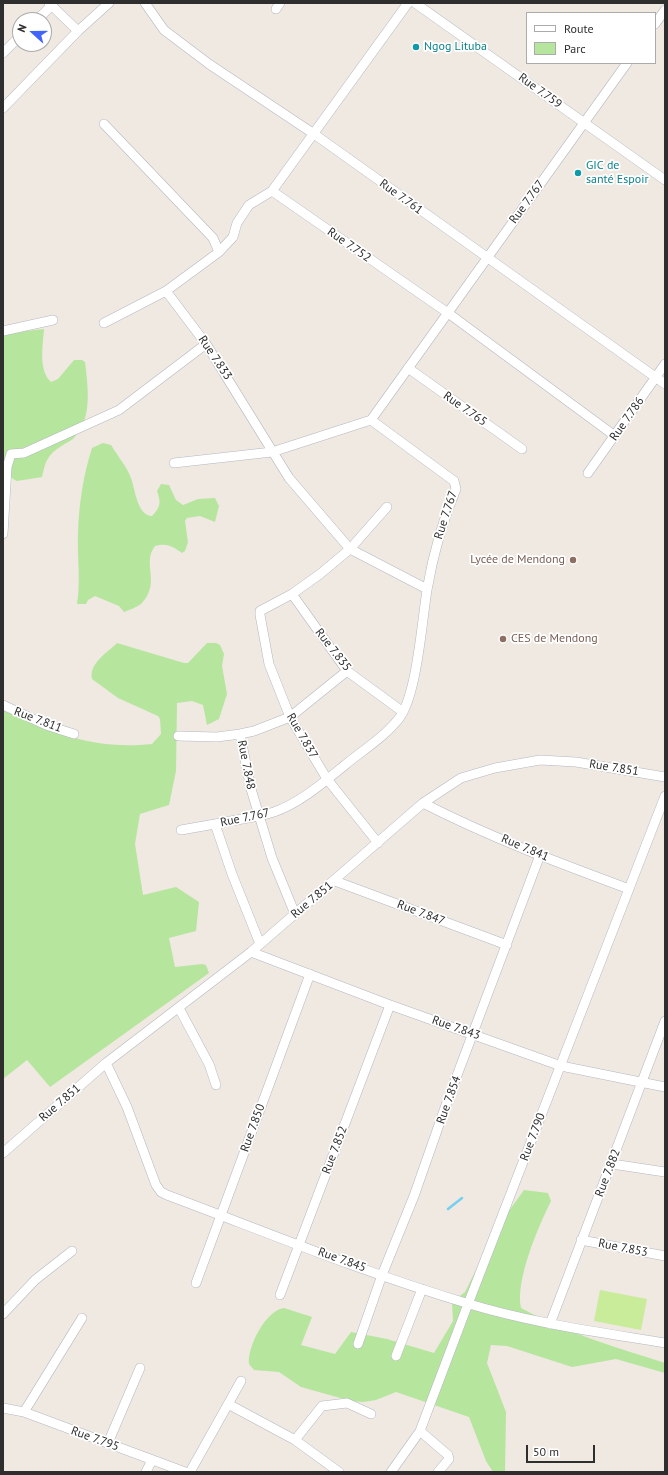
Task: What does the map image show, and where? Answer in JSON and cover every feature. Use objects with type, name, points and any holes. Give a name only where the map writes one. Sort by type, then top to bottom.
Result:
[{"type":"street","points":[[4,107],[78,31],[109,3]]},
{"type":"street","name":"Rue 7.761","points":[[145,3],[164,30],[180,43],[314,134],[665,384]]},
{"type":"street","points":[[104,322],[166,291],[219,252],[233,237],[237,223],[249,204],[272,191],[408,3]]},
{"type":"street","name":"Rue 7.759","points":[[415,3],[665,180]]},
{"type":"street","points":[[44,12],[51,4],[78,31]]},
{"type":"street","points":[[656,23],[665,10]]},
{"type":"street","points":[[3,53],[12,44]]},
{"type":"street","name":"Rue 7.767","points":[[260,944],[232,874],[215,824],[259,816],[276,811],[298,800],[387,731],[400,717],[411,690],[427,589],[438,536],[456,489],[454,482],[371,420],[626,64]]},
{"type":"street","points":[[104,124],[207,231],[213,238],[219,252]]},
{"type":"street","name":"Rue 7.752","points":[[272,191],[448,313],[615,436]]},
{"type":"street","name":"Rue 7.833","points":[[166,291],[206,344],[289,478],[350,549],[427,589]]},
{"type":"street","points":[[3,331],[53,320]]},
{"type":"street","points":[[3,534],[5,466],[11,454],[24,453],[119,410],[206,344]]},
{"type":"street","name":"Rue 7.786","points":[[588,473],[665,364]]},
{"type":"street","name":"Rue 7.765","points":[[408,368],[522,449]]},
{"type":"street","points":[[174,463],[272,452],[371,420]]},
{"type":"street","points":[[292,594],[350,549],[387,507]]},
{"type":"street","name":"Rue 7.837","points":[[292,594],[260,611],[269,664],[290,717],[327,779],[378,843]]},
{"type":"street","name":"Rue 7.835","points":[[292,594],[347,671],[403,712]]},
{"type":"street","name":"Rue 7.848","points":[[295,914],[272,858],[250,789],[240,734],[254,731],[290,717],[347,671]]},
{"type":"street","name":"Rue 7.811","points":[[3,705],[46,725],[74,734]]},
{"type":"street","points":[[178,736],[218,737],[240,734]]},
{"type":"street","name":"Rue 7.851","points":[[3,1153],[106,1063],[251,952],[335,881],[423,803],[461,778],[495,768],[540,760],[576,762],[665,777]]},
{"type":"street","name":"Rue 7.790","points":[[391,1472],[420,1431],[665,796]]},
{"type":"street","name":"Rue 7.841","points":[[423,803],[447,815],[540,855],[629,889]]},
{"type":"street","points":[[180,830],[215,824]]},
{"type":"street","name":"Rue 7.854","points":[[358,1344],[382,1275],[414,1196],[540,855]]},
{"type":"street","name":"Rue 7.847","points":[[335,881],[507,945]]},
{"type":"street","name":"Rue 7.843","points":[[251,952],[390,1005],[561,1066],[665,1087]]},
{"type":"street","name":"Rue 7.850","points":[[196,1283],[310,974]]},
{"type":"street","name":"Rue 7.852","points":[[280,1295],[390,1005]]},
{"type":"street","points":[[179,1008],[209,1064],[216,1085]]},
{"type":"street","name":"Rue 7.882","points":[[550,1324],[665,1021]]},
{"type":"street","name":"Rue 7.845","points":[[106,1063],[127,1107],[156,1185],[161,1192],[382,1275],[468,1304],[550,1324],[665,1343]]},
{"type":"street","points":[[612,1164],[665,1172]]},
{"type":"street","name":"Rue 7.853","points":[[581,1240],[665,1256]]},
{"type":"street","points":[[3,1314],[35,1280],[72,1251]]},
{"type":"street","points":[[396,1356],[422,1289]]},
{"type":"street","points":[[24,1412],[82,1318]]},
{"type":"street","points":[[108,1443],[140,1368]]},
{"type":"street","points":[[190,1472],[241,1381]]},
{"type":"street","points":[[295,1440],[322,1406],[347,1403],[371,1414]]},
{"type":"street","points":[[228,1404],[295,1440],[338,1472]]},
{"type":"street","name":"Rue 7.795","points":[[3,1408],[24,1412],[186,1472]]},
{"type":"street","points":[[420,1431],[448,1455],[449,1459],[447,1463],[438,1472]]},
{"type":"street","points":[[146,1472],[152,1460]]},
{"type":"green space","points":[[44,329],[42,357],[44,371],[47,377],[51,382],[58,379],[74,360],[82,360],[85,362],[88,403],[84,422],[79,431],[73,439],[50,455],[42,477],[17,481],[3,471],[3,337],[8,333]]},
{"type":"green space","points":[[103,443],[111,445],[124,465],[131,478],[137,501],[147,515],[152,516],[159,507],[160,501],[157,491],[161,484],[169,485],[176,500],[183,505],[198,499],[215,498],[219,506],[215,522],[200,516],[187,518],[185,521],[188,542],[185,551],[182,553],[169,546],[155,546],[151,553],[151,581],[147,596],[141,604],[124,612],[119,606],[95,596],[88,600],[86,604],[77,604],[79,587],[78,533],[82,490],[92,448]]},
{"type":"green space","points":[[117,643],[184,663],[188,663],[207,643],[216,643],[220,645],[224,654],[222,666],[227,694],[219,719],[207,725],[203,705],[192,701],[177,703],[176,771],[169,805],[140,814],[135,844],[143,895],[176,887],[199,902],[196,931],[169,938],[175,967],[202,964],[206,965],[209,973],[50,1087],[27,1060],[3,1079],[3,706],[39,725],[74,738],[111,745],[152,744],[161,734],[160,719],[158,716],[118,698],[92,679],[93,668],[96,663]]},
{"type":"green space","points":[[524,1190],[548,1193],[551,1201],[534,1239],[524,1269],[520,1297],[521,1308],[574,1332],[665,1363],[665,1373],[616,1359],[572,1367],[507,1346],[491,1345],[487,1363],[506,1412],[505,1472],[493,1472],[486,1461],[469,1417],[396,1392],[376,1400],[363,1402],[351,1401],[301,1387],[279,1372],[254,1370],[249,1364],[249,1357],[254,1339],[264,1322],[277,1310],[284,1308],[312,1317],[301,1345],[335,1354],[351,1332],[387,1339],[434,1353],[453,1321],[452,1302],[465,1292],[496,1229]]},
{"type":"green space","points":[[600,1290],[647,1299],[641,1330],[594,1321]]},
{"type":"waterway","points":[[448,1209],[462,1198]]},
{"type":"place","name":"Ngog Lituba","points":[[416,47]]},
{"type":"place","name":"GIC de santé Espoir","points":[[578,173]]},
{"type":"place","name":"Lycée de Mendong","points":[[573,560]]},
{"type":"place","name":"CES de Mendong","points":[[503,639]]}]
